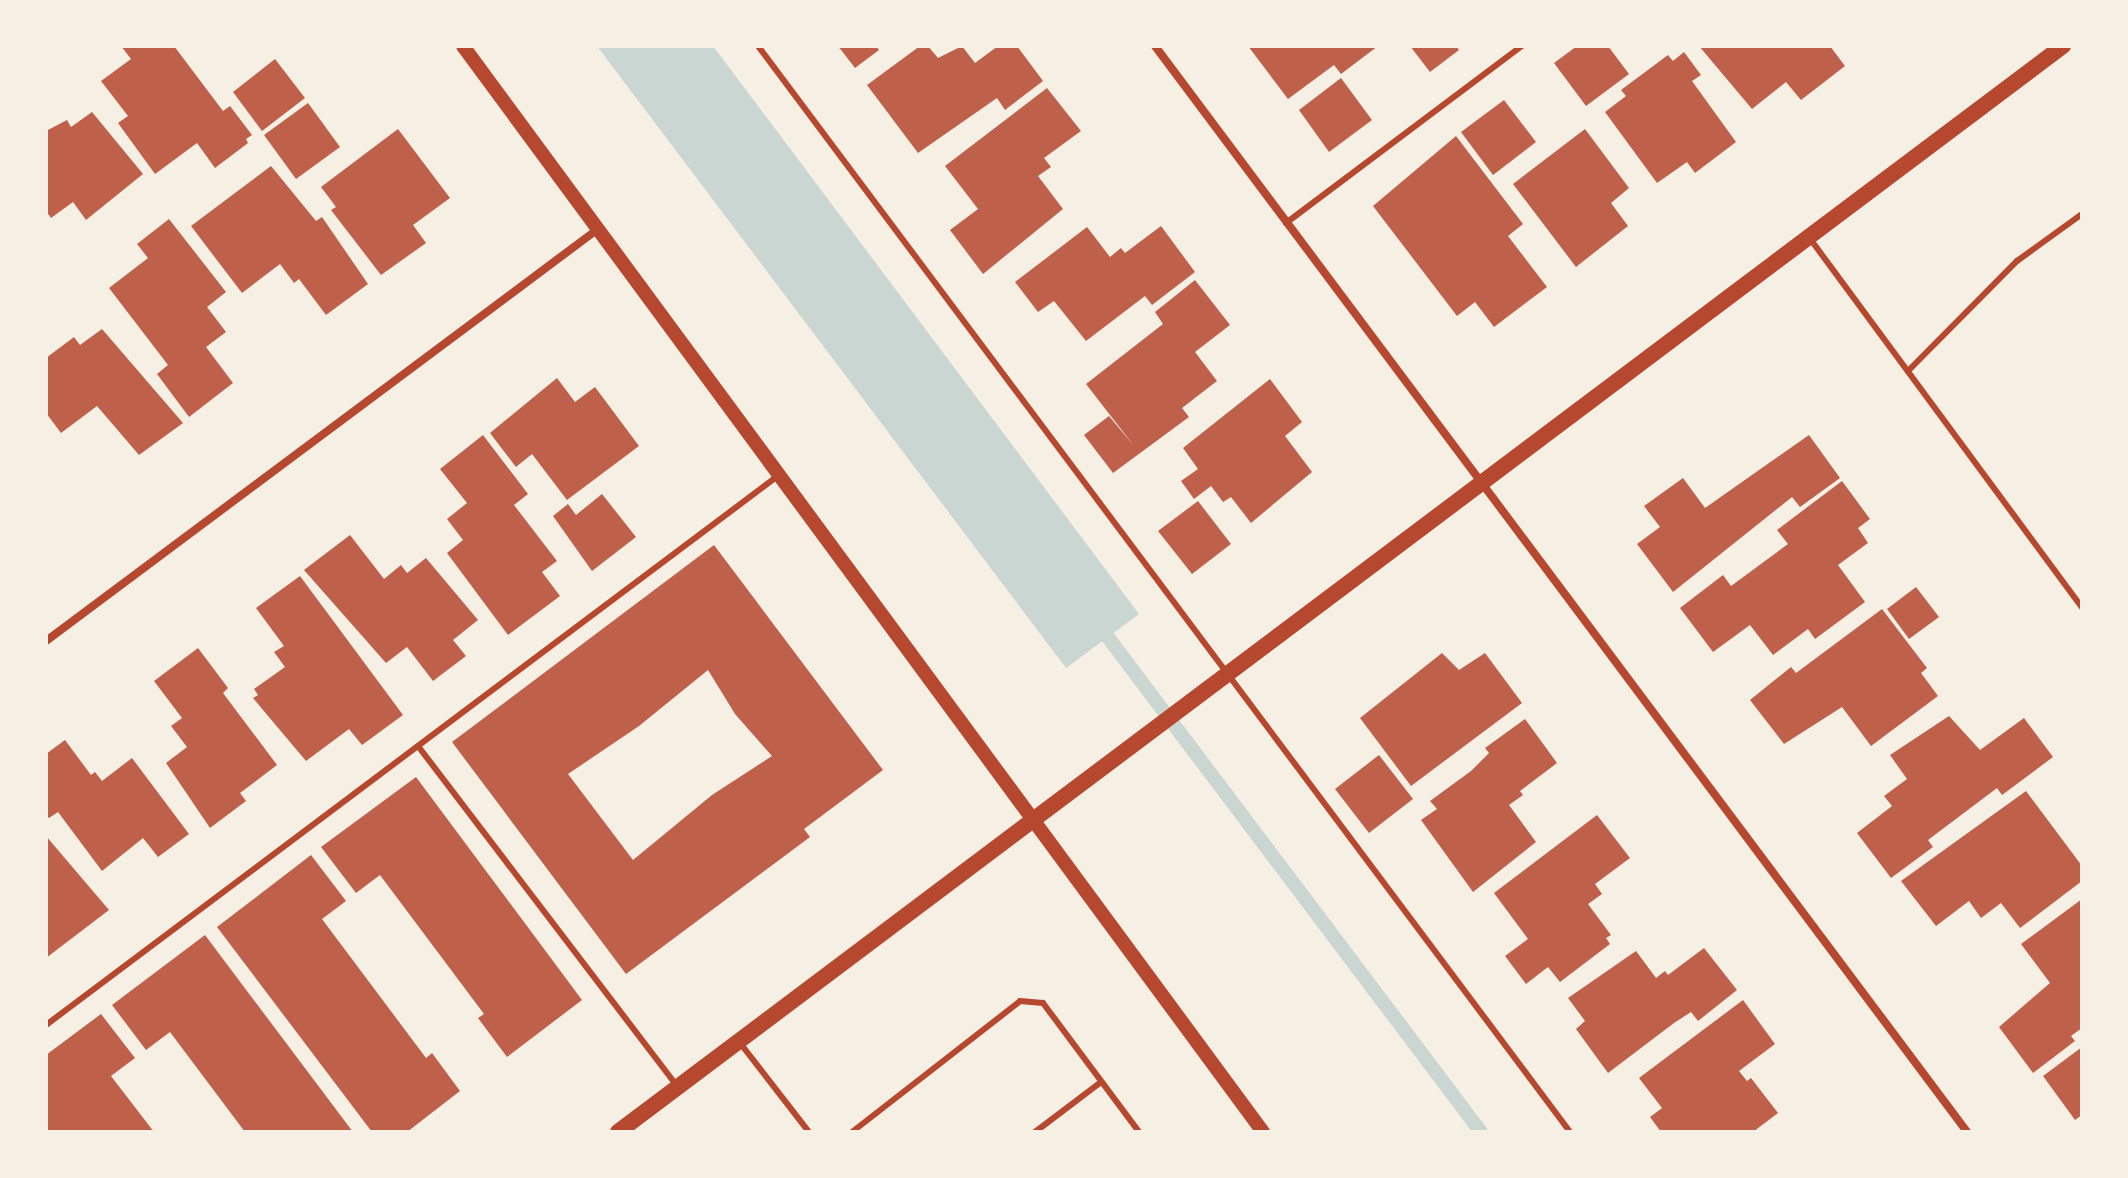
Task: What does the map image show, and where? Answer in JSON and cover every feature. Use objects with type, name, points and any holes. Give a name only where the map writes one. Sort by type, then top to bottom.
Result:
[{"type":"main road","points":[[618,1132],[2063,46]]},
{"type":"street","points":[[463,46],[1036,818],[1263,1132]]},
{"type":"street","points":[[1155,46],[1479,484],[1967,1132]]},
{"type":"street","points":[[46,641],[598,229]]},
{"type":"lane","points":[[758,46],[1570,1132]]},
{"type":"lane","points":[[1286,223],[1522,46]]},
{"type":"lane","points":[[1908,371],[2017,261],[2082,214]]},
{"type":"lane","points":[[1809,237],[2082,607]]},
{"type":"lane","points":[[46,1025],[781,473]]},
{"type":"lane","points":[[418,746],[678,1087]]},
{"type":"lane","points":[[852,1132],[1020,1001],[1043,1003],[1139,1132]]},
{"type":"lane","points":[[739,1041],[809,1132]]},
{"type":"lane","points":[[1035,1132],[1101,1082]]},
{"type":"shaded area","points":[[597,46],[713,46],[1139,614],[1066,668]]},
{"type":"building","points":[[121,46],[174,46],[223,111],[230,106],[252,135],[246,139],[248,143],[215,168],[197,143],[155,174],[118,123],[128,116],[101,81],[131,59]]},
{"type":"building","points":[[838,46],[876,46],[879,50],[855,68]]},
{"type":"building","points":[[920,46],[928,46],[938,58],[962,46],[975,63],[998,46],[1017,46],[1043,81],[1005,110],[997,98],[918,153],[867,85]]},
{"type":"building","points":[[1248,46],[1378,46],[1341,74],[1334,65],[1288,99]]},
{"type":"building","points":[[1410,46],[1456,46],[1459,50],[1430,72]]},
{"type":"building","points":[[1577,46],[1608,46],[1629,74],[1586,106],[1554,63]]},
{"type":"building","points":[[1699,46],[1830,46],[1845,66],[1801,100],[1786,82],[1752,109]]},
{"type":"building","points":[[1684,52],[1701,75],[1692,81],[1736,142],[1695,173],[1687,162],[1657,183],[1605,112],[1626,96],[1621,90],[1668,55],[1673,61]]},
{"type":"building","points":[[275,59],[305,98],[262,131],[233,92]]},
{"type":"building","points":[[1341,78],[1372,120],[1329,152],[1299,110]]},
{"type":"building","points":[[1047,88],[1081,131],[1044,158],[1051,167],[1038,176],[1063,209],[983,274],[950,230],[978,209],[945,166]]},
{"type":"building","points":[[1504,100],[1536,142],[1493,175],[1461,132]]},
{"type":"building","points":[[308,103],[340,147],[296,179],[264,135]]},
{"type":"building","points":[[92,112],[143,174],[86,220],[73,202],[51,218],[46,211],[46,131],[67,120],[71,127]]},
{"type":"building","points":[[398,129],[450,198],[413,225],[426,243],[381,275],[331,210],[336,207],[321,187]]},
{"type":"building","points":[[1585,129],[1629,188],[1611,203],[1628,226],[1576,267],[1513,184]]},
{"type":"building","points":[[1456,136],[1523,224],[1508,236],[1547,287],[1494,327],[1475,302],[1457,316],[1373,206]]},
{"type":"building","points":[[271,166],[316,221],[322,217],[368,284],[326,315],[299,279],[294,283],[280,264],[242,293],[191,226]]},
{"type":"building","points":[[169,219],[226,292],[207,307],[226,332],[206,347],[233,383],[189,417],[157,374],[168,365],[109,288],[148,258],[137,244]]},
{"type":"building","points":[[1161,226],[1195,272],[1152,305],[1145,296],[1086,341],[1054,301],[1038,312],[1015,282],[1087,227],[1110,257],[1121,248],[1125,253]]},
{"type":"building","points":[[1195,280],[1230,325],[1195,352],[1217,381],[1182,408],[1189,417],[1113,473],[1084,435],[1109,416],[1134,446],[1086,384],[1163,324],[1155,312]]},
{"type":"building","points":[[102,329],[183,423],[139,455],[97,406],[61,433],[46,413],[46,358],[74,337],[80,345]]},
{"type":"building","points":[[557,378],[575,402],[595,387],[639,446],[567,500],[532,454],[516,467],[490,433]]},
{"type":"building","points":[[1270,379],[1302,422],[1285,436],[1312,472],[1251,523],[1231,497],[1223,502],[1211,486],[1194,499],[1181,481],[1198,469],[1183,448]]},
{"type":"building","points":[[483,435],[528,494],[514,505],[557,561],[542,572],[560,596],[508,635],[447,553],[463,540],[447,519],[467,503],[440,469]]},
{"type":"building","points":[[1809,435],[1840,478],[1800,507],[1792,497],[1673,592],[1637,544],[1660,527],[1644,506],[1683,478],[1705,508]]},
{"type":"building","points":[[1842,481],[1870,519],[1858,528],[1868,543],[1838,565],[1865,602],[1815,639],[1808,629],[1773,655],[1750,625],[1713,652],[1680,608],[1723,575],[1731,586],[1788,544],[1777,530]]},
{"type":"building","points":[[602,494],[636,537],[592,571],[553,516],[568,504],[576,515]]},
{"type":"building","points":[[1198,501],[1231,544],[1192,574],[1158,531]]},
{"type":"building","points":[[350,535],[384,579],[401,565],[407,573],[426,558],[478,620],[453,640],[466,656],[433,681],[407,647],[386,663],[304,570]]},
{"type":"building","points":[[714,545],[883,770],[804,829],[810,837],[626,974],[452,742]],"holes":[[[708,670],[735,714],[772,756],[712,795],[633,860],[568,774],[639,726]]]},
{"type":"building","points":[[300,576],[403,715],[362,745],[349,729],[306,761],[253,698],[258,695],[254,689],[285,667],[274,652],[284,646],[256,608]]},
{"type":"building","points":[[1916,587],[1939,617],[1909,639],[1887,609]]},
{"type":"building","points":[[1882,609],[1927,668],[1921,673],[1938,696],[1871,746],[1842,707],[1784,744],[1750,700],[1791,667],[1796,673]]},
{"type":"building","points":[[198,648],[228,688],[223,693],[277,765],[240,793],[246,801],[210,828],[166,763],[187,747],[171,726],[182,718],[154,681]]},
{"type":"building","points":[[1442,653],[1459,670],[1485,653],[1522,703],[1411,786],[1360,718]]},
{"type":"building","points":[[1949,716],[1980,750],[2024,718],[2053,757],[2002,795],[1997,788],[1928,840],[1933,847],[1891,878],[1857,833],[1892,806],[1884,796],[1907,779],[1890,755]]},
{"type":"building","points":[[1525,719],[1557,763],[1520,791],[1523,795],[1509,805],[1536,842],[1473,892],[1421,820],[1437,809],[1430,801],[1471,771],[1489,753],[1485,748]]},
{"type":"building","points":[[65,740],[91,775],[95,772],[102,781],[132,758],[189,834],[158,857],[143,838],[102,871],[58,812],[49,818],[46,815],[46,754]]},
{"type":"building","points":[[1379,755],[1413,799],[1369,833],[1335,789]]},
{"type":"building","points":[[416,777],[582,1000],[507,1057],[478,1018],[484,1014],[380,875],[356,893],[321,847]]},
{"type":"building","points":[[2026,791],[2082,866],[2082,881],[2020,928],[2001,903],[1981,918],[1969,901],[1936,926],[1901,881]]},
{"type":"building","points":[[1597,815],[1630,858],[1595,884],[1602,894],[1588,904],[1611,935],[1606,938],[1610,944],[1560,982],[1548,967],[1526,984],[1505,956],[1528,939],[1494,893]]},
{"type":"building","points":[[46,836],[109,910],[46,958]]},
{"type":"building","points":[[311,855],[346,901],[322,919],[426,1058],[432,1053],[460,1091],[407,1132],[372,1132],[217,927]]},
{"type":"building","points":[[2082,899],[2082,1028],[2071,1036],[2075,1041],[2033,1073],[1999,1027],[2050,983],[2021,944]]},
{"type":"building","points":[[205,935],[353,1132],[245,1132],[170,1032],[146,1050],[112,1005]]},
{"type":"building","points":[[1704,948],[1737,990],[1698,1021],[1691,1012],[1608,1073],[1576,1029],[1585,1021],[1568,998],[1636,951],[1656,978],[1665,971],[1668,975]]},
{"type":"building","points":[[1743,1000],[1775,1044],[1739,1071],[1747,1081],[1751,1078],[1778,1113],[1753,1132],[1661,1132],[1650,1117],[1662,1108],[1639,1078]]},
{"type":"building","points":[[101,1014],[135,1058],[111,1076],[154,1132],[46,1132],[46,1055]]},
{"type":"building","points":[[2082,1047],[2082,1115],[2075,1120],[2043,1076]]},
{"type":"waterway","points":[[1098,624],[1481,1132]]}]
